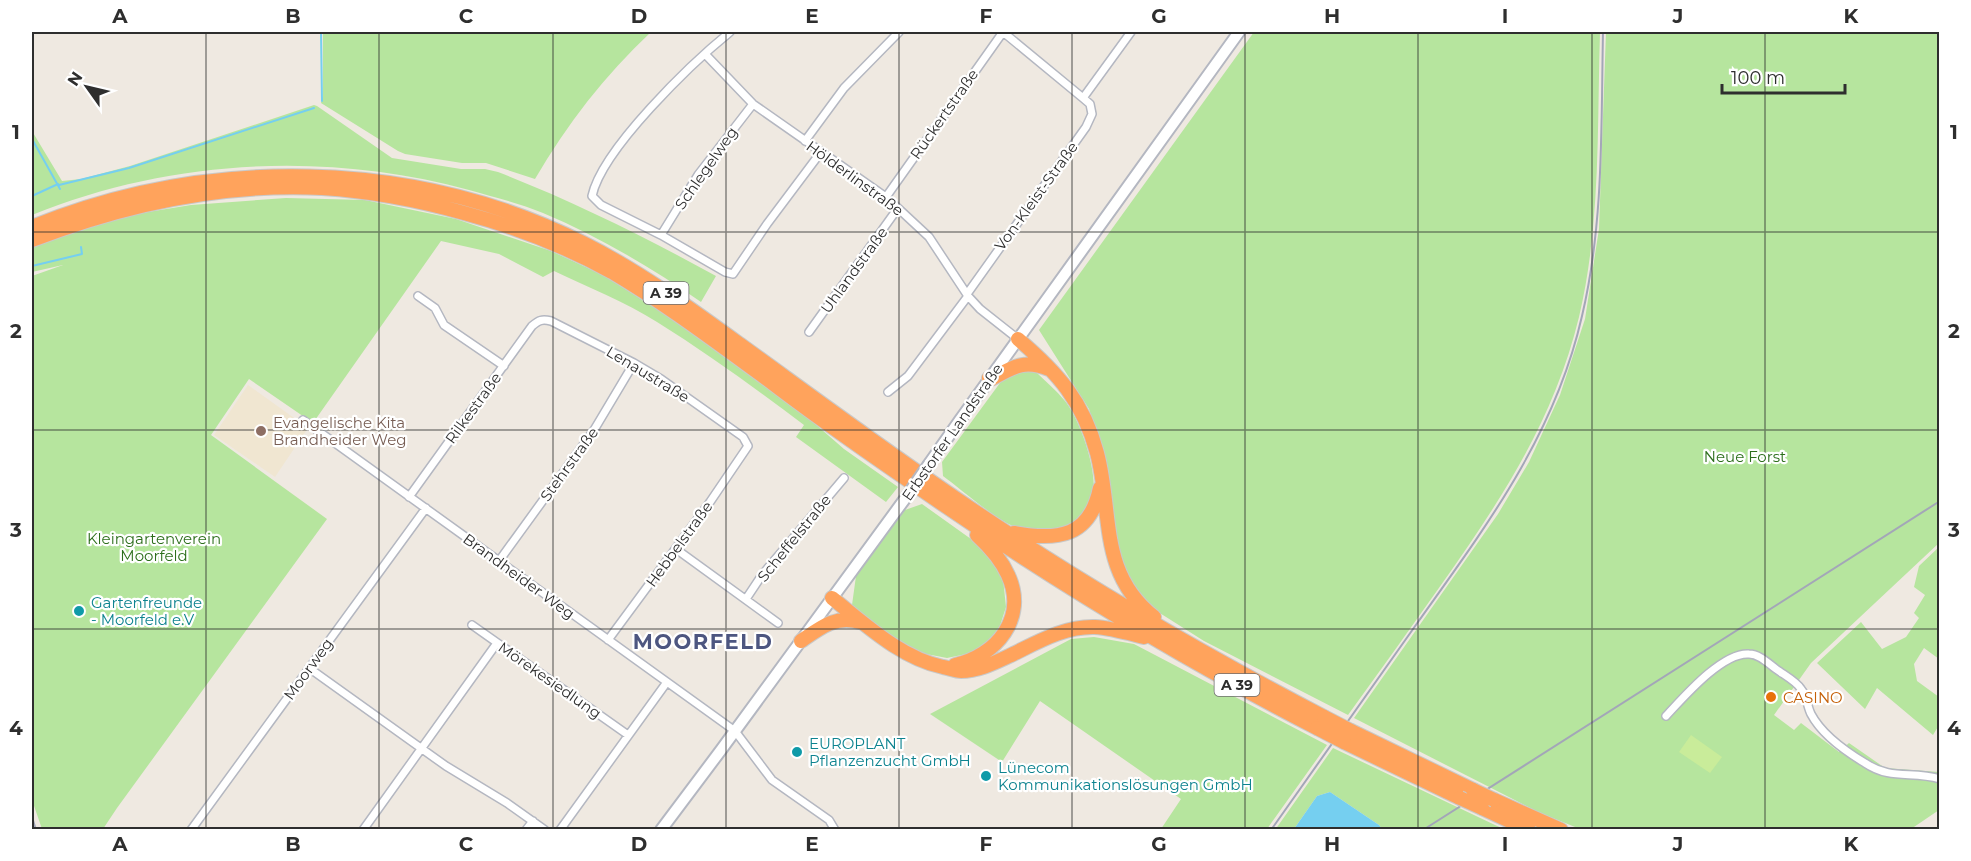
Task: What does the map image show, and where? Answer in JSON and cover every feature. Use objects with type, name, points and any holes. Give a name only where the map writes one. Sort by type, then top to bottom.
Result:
[{"type":"highway","name":"A 39","points":[[32,227],[89,206],[140,193],[196,183],[258,177],[321,176],[391,183],[439,193],[499,210],[553,229],[585,244],[657,287],[1005,531],[1164,630],[1321,722]]},
{"type":"highway","name":"A 39","points":[[32,240],[69,226],[178,198],[258,189],[320,188],[364,192],[418,201],[485,218],[548,240],[622,279],[698,329],[822,421],[955,513],[1157,641],[1321,722],[1460,798],[1529,830]]},
{"type":"highway","points":[[1018,339],[1054,371],[1077,403],[1085,420],[1102,477],[1113,555],[1127,587],[1152,615],[1199,650]]},
{"type":"highway","points":[[989,378],[1022,364],[1039,365],[1054,371]]},
{"type":"highway","points":[[1005,531],[1044,537],[1058,536],[1074,530],[1088,519],[1097,503],[1102,477]]},
{"type":"highway","points":[[946,668],[964,664],[991,650],[1006,630],[1013,607],[1011,585],[1001,562],[990,547],[955,516],[955,513]]},
{"type":"highway","points":[[832,598],[865,624],[919,660],[960,671],[976,669],[993,663],[1054,635],[1074,629],[1093,627],[1111,629],[1157,641]]},
{"type":"highway","points":[[801,641],[825,624],[835,620],[851,620],[865,624]]},
{"type":"highway","name":"A 39","points":[[1348,736],[1561,830]]},
{"type":"street","points":[[730,32],[665,92],[644,116],[595,183],[592,196],[600,205],[662,235],[725,272],[734,274],[766,224],[821,152]]},
{"type":"street","points":[[805,141],[844,88],[898,32]]},
{"type":"street","points":[[1003,32],[1083,98],[1131,32]]},
{"type":"street","name":"Rückertstraße","points":[[886,197],[1003,32]]},
{"type":"street","name":"Erbstorfer Landstraße","points":[[661,830],[907,496],[989,378],[1239,32]]},
{"type":"street","name":"Hölderlinstraße","points":[[705,54],[753,104],[886,197],[929,237],[967,295],[980,309],[1018,339]]},
{"type":"street","name":"Von-Kleist-Straße","points":[[967,295],[1086,127],[1092,114],[1090,104],[1083,98]]},
{"type":"street","name":"Schlegelweg","points":[[662,235],[698,175],[753,104]]},
{"type":"street","name":"Uhlandstraße","points":[[809,332],[898,208]]},
{"type":"street","points":[[888,392],[908,376],[967,295]]},
{"type":"street","points":[[418,296],[435,308],[444,325],[504,366]]},
{"type":"street","name":"Lenaustraße","points":[[538,321],[543,319],[551,321],[634,363],[713,415],[743,437],[748,446]]},
{"type":"street","name":"Rilkestraße","points":[[409,497],[532,326],[538,321]]},
{"type":"street","name":"Stehrstraße","points":[[499,561],[594,430],[634,363]]},
{"type":"street","name":"Brandheider Weg","points":[[303,420],[735,731],[768,776],[829,820],[833,829]]},
{"type":"street","name":"Hebbelstraße","points":[[608,640],[676,549],[748,446]]},
{"type":"street","name":"Scheffelstraße","points":[[746,599],[762,575],[844,478]]},
{"type":"street","name":"Moorweg","points":[[191,830],[426,508]]},
{"type":"street","points":[[676,549],[778,623]]},
{"type":"street","name":"Mörekesiedlung","points":[[472,625],[628,735]]},
{"type":"street","points":[[363,830],[497,642]]},
{"type":"street","points":[[1666,716],[1718,667],[1737,656],[1751,654],[1764,659],[1801,688],[1810,713],[1819,728],[1862,762],[1876,771],[1891,774],[1930,775],[1940,778]]},
{"type":"street","points":[[309,668],[421,749],[507,803],[545,830]]},
{"type":"street","points":[[560,830],[667,682]]},
{"type":"street","points":[[526,830],[533,821]]},
{"type":"shaded area","name":"Evangelische Kita Brandheider Weg","points":[[248,385],[308,428],[275,477],[214,435]]},
{"type":"green space","points":[[323,32],[651,32],[618,65],[588,101],[560,139],[535,179],[486,163],[462,163],[405,154],[321,103],[323,97]]},
{"type":"green space","points":[[1254,32],[1600,32],[1595,211],[1586,282],[1568,355],[1540,425],[1504,490],[1441,585],[1348,715],[1204,641],[1155,610],[1143,598],[1124,569],[1114,537],[1109,475],[1089,409],[1039,330]]},
{"type":"green space","name":"Neue Forst","points":[[1606,32],[1939,32],[1939,543],[1811,663],[1774,715],[1794,730],[1801,723],[1839,752],[1849,743],[1885,768],[1939,772],[1939,810],[1911,829],[1580,829],[1538,812],[1354,718],[1498,514],[1529,462],[1560,395],[1585,319],[1599,229]]},
{"type":"green space","points":[[314,105],[392,158],[461,169],[485,169],[498,172],[608,220],[716,276],[701,302],[624,253],[534,209],[469,190],[415,178],[359,170],[304,166],[248,167],[193,172],[138,182],[84,196],[32,215],[32,131],[62,181],[81,179],[130,166]]},
{"type":"green space","name":"Kleingartenverein Moorfeld","points":[[286,198],[365,200],[456,219],[551,251],[603,275],[704,339],[806,416],[844,449],[898,487],[886,502],[796,437],[804,425],[713,359],[632,308],[554,271],[543,277],[499,254],[441,241],[313,423],[249,379],[211,435],[327,519],[103,829],[42,829],[32,800],[32,276],[63,265],[32,272],[32,245],[117,217],[191,205]]},
{"type":"green space","points":[[1008,372],[1036,372],[1054,389],[1071,409],[1087,448],[1093,477],[1092,499],[1080,516],[1063,528],[1032,531],[1010,525],[943,476],[942,462]]},
{"type":"green space","points":[[922,504],[985,549],[1003,579],[1006,607],[998,632],[976,652],[947,658],[921,653],[889,637],[852,605],[856,576],[905,510]]},
{"type":"green space","points":[[1939,547],[1939,659],[1924,648],[1914,664],[1917,681],[1939,697],[1939,725],[1933,735],[1877,688],[1865,709],[1817,663],[1861,622],[1882,649],[1906,637],[1919,618],[1914,613],[1925,595],[1914,587],[1919,566]]},
{"type":"green space","points":[[1094,637],[1134,644],[1327,745],[1267,829],[1161,829],[1181,799],[1040,701],[1002,762],[930,714],[1071,639]]},
{"type":"green space","points":[[1691,735],[1722,757],[1710,773],[1679,752]]},
{"type":"green space","points":[[1333,748],[1504,829],[1382,829],[1330,792],[1317,796],[1294,829],[1275,830]]},
{"type":"water","points":[[1330,792],[1382,829],[1294,829],[1317,796]]},
{"type":"waterway","points":[[321,32],[322,101]]},
{"type":"waterway","points":[[59,185],[129,168],[314,108]]},
{"type":"waterway","points":[[32,139],[60,189]]},
{"type":"waterway","points":[[32,196],[58,184]]},
{"type":"waterway","points":[[32,266],[82,254],[81,247]]},
{"type":"railway","points":[[1271,830],[1493,514],[1516,477],[1555,400],[1582,316],[1594,246],[1600,174],[1603,32]]},
{"type":"railway","points":[[1423,830],[1940,501]]},
{"type":"railway","points":[[32,817],[36,830]]},
{"type":"place","name":"Evangelische Kita Brandheider Weg","points":[[261,431]]},
{"type":"place","name":"Gartenfreunde - Moorfeld e.V","points":[[79,611]]},
{"type":"place","name":"CASINO","points":[[1771,697]]},
{"type":"place","name":"EUROPLANT Pflanzenzucht GmbH","points":[[797,752]]},
{"type":"place","name":"Lünecom Kommunikationslösungen GmbH","points":[[986,776]]},
{"type":"district","name":"MOORFELD","points":[[703,641]]}]
